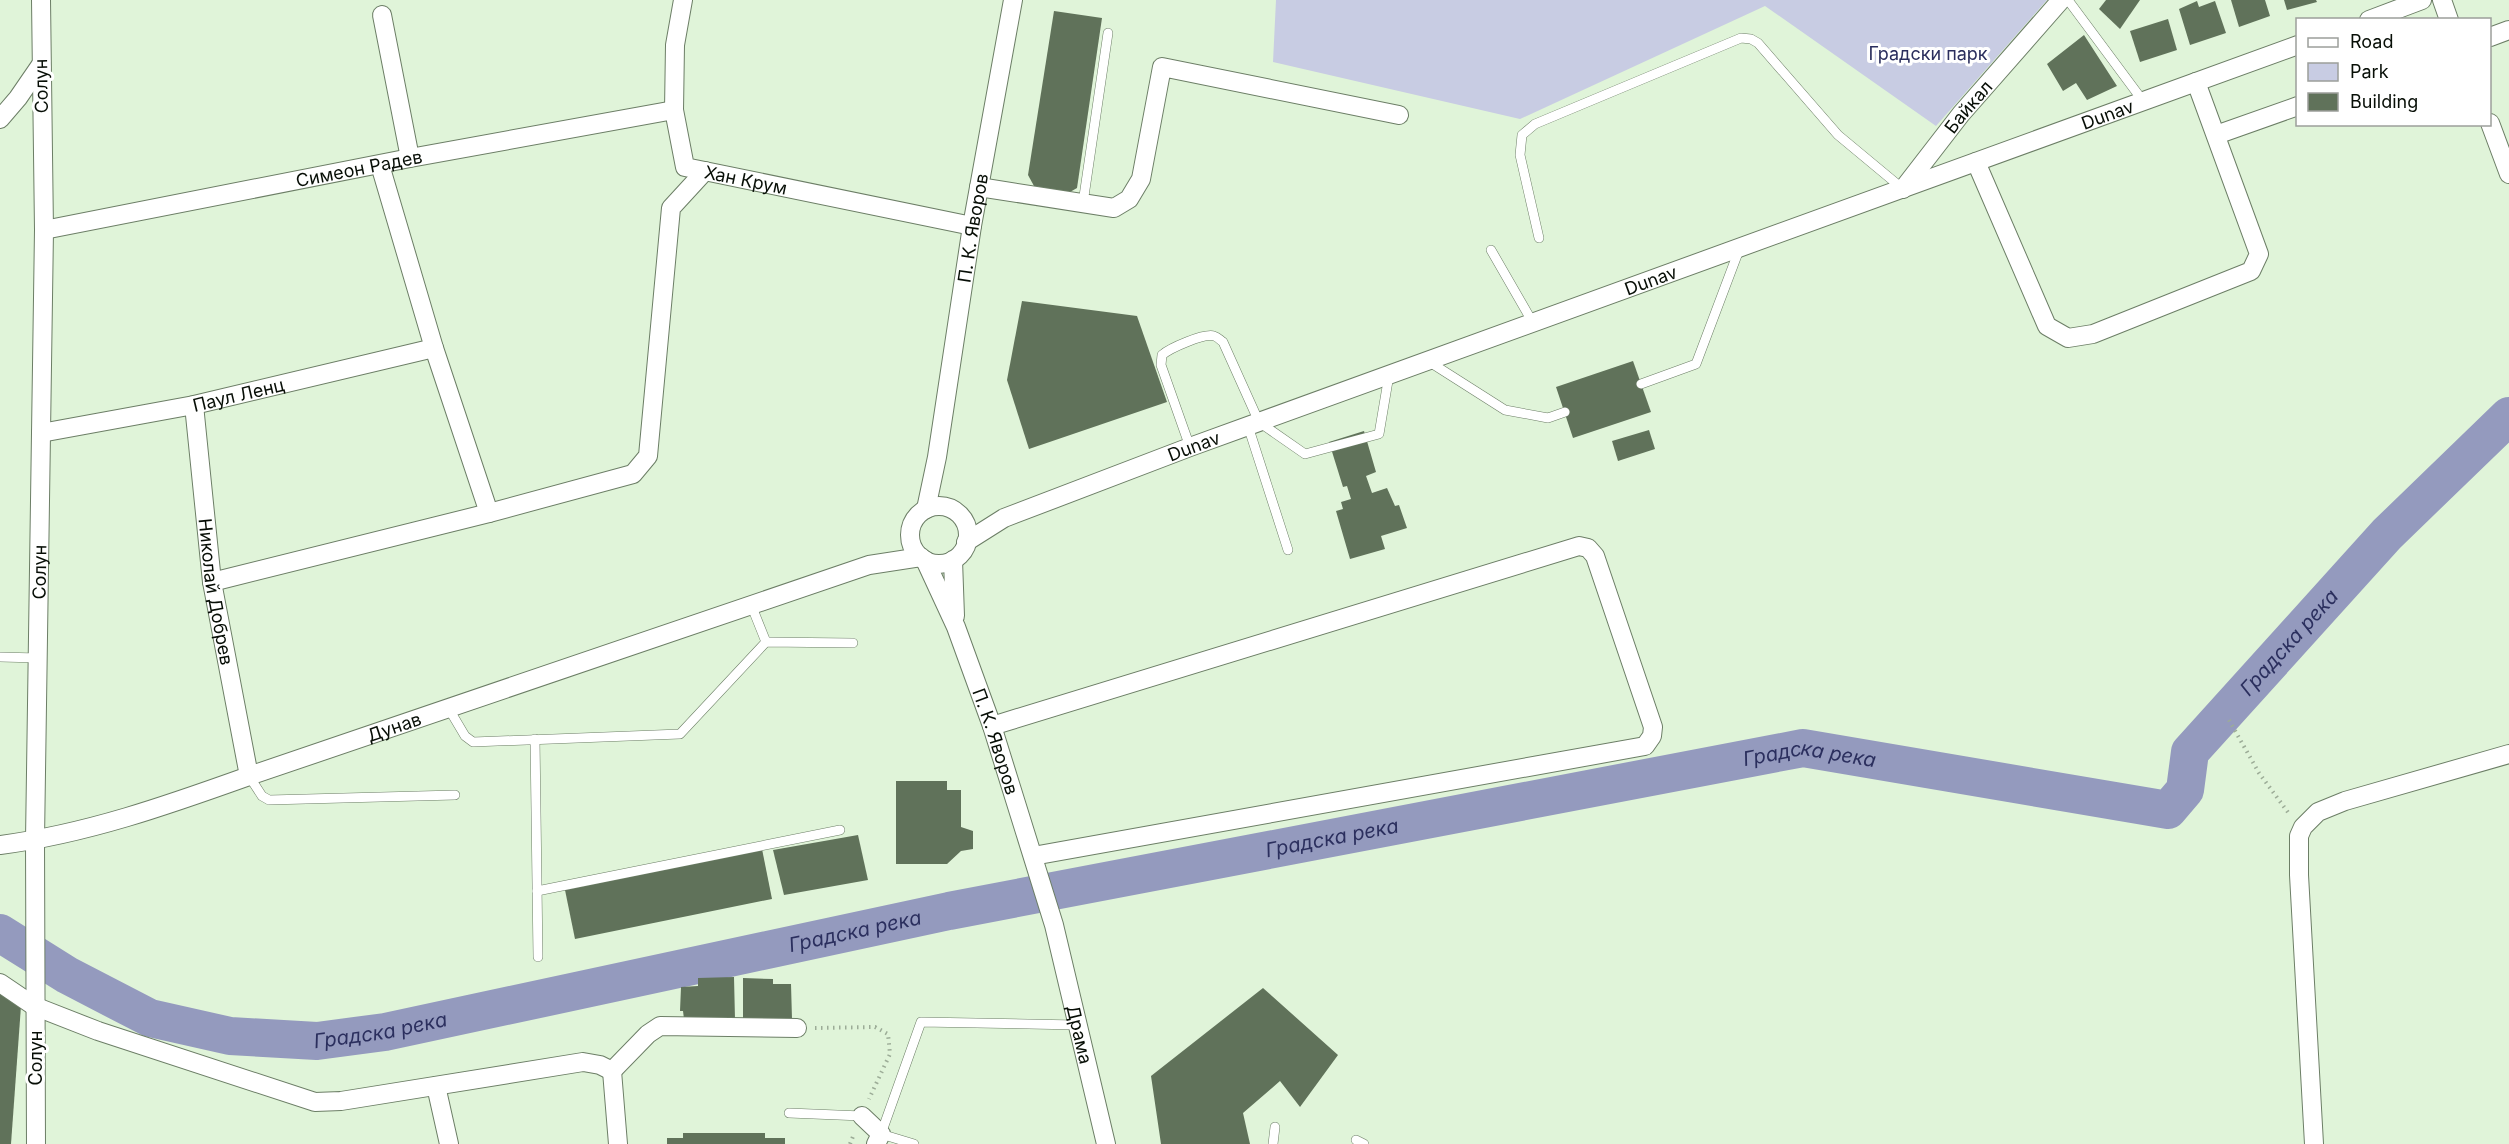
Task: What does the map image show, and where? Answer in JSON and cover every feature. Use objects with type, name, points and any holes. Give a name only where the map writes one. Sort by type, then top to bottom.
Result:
[{"type":"street","name":"Солун","points":[[36,1144],[35,840],[44,230],[40,66],[41,0]]},
{"type":"street","name":"Хан Крум","points":[[683,0],[675,45],[674,110],[685,167],[972,226]]},
{"type":"street","name":"П. К. Яворов","points":[[926,509],[937,457],[972,226],[1013,0]]},
{"type":"street","name":"Байкал","points":[[1904,189],[1961,114],[2061,0]]},
{"type":"street","points":[[2373,18],[2422,0]]},
{"type":"street","points":[[2442,0],[2448,18]]},
{"type":"street","points":[[382,15],[410,158]]},
{"type":"street","points":[[2491,37],[2509,30]]},
{"type":"street","name":"Dunav","points":[[966,542],[1004,518],[1190,447],[2296,46]]},
{"type":"street","points":[[0,119],[40,66]]},
{"type":"street","points":[[979,187],[1114,208],[1129,199],[1141,179],[1162,67],[1399,114]]},
{"type":"street","points":[[1976,162],[2047,327],[2068,338],[2093,334],[2252,271],[2259,254],[2196,82]]},
{"type":"street","points":[[2216,135],[2296,107]]},
{"type":"street","name":"Симеон Радев","points":[[44,230],[410,158],[674,110]]},
{"type":"street","points":[[2491,126],[2509,174]]},
{"type":"street","points":[[380,165],[434,348],[489,513]]},
{"type":"street","points":[[212,582],[489,513],[633,474],[648,456],[671,208],[705,171]]},
{"type":"street","name":"Паул Ленц","points":[[41,433],[194,405],[434,348]]},
{"type":"street","name":"Николай Добрев","points":[[194,405],[212,582],[249,776]]},
{"type":"street","name":"П. К. Яворов","points":[[937,457],[947,507]]},
{"type":"street","points":[[934,506],[947,507],[958,513],[964,520],[967,528],[966,542],[960,555],[953,560],[934,564],[923,559],[912,546],[910,538],[913,521],[926,509],[934,506]]},
{"type":"street","name":"Dunav","points":[[964,520],[1004,518]]},
{"type":"street","points":[[869,565],[910,538]]},
{"type":"street","points":[[992,726],[1579,546],[1588,548],[1595,556],[1653,727],[1652,736],[1645,746],[1033,856]]},
{"type":"street","points":[[752,607],[869,565],[923,559]]},
{"type":"street","name":"П. К. Яворов","points":[[923,559],[956,627],[992,726],[1054,925]]},
{"type":"street","name":"П. К. Яворов","points":[[953,560],[956,627]]},
{"type":"street","name":"Дунав","points":[[0,845],[35,840],[150,812],[249,776],[752,607]]},
{"type":"street","points":[[2314,1144],[2298,848],[2303,827],[2318,812],[2337,804],[2509,754]]},
{"type":"street","name":"Драма","points":[[1054,925],[1106,1144]]},
{"type":"street","points":[[0,983],[34,1006],[98,1031],[315,1102],[341,1101],[583,1062],[600,1065],[612,1071]]},
{"type":"street","points":[[618,1144],[612,1071],[648,1034],[660,1026],[797,1028]]},
{"type":"street","points":[[436,1086],[449,1144]]},
{"type":"street","points":[[862,1116],[879,1139]]},
{"type":"lane","points":[[2068,0],[2143,101]]},
{"type":"lane","points":[[1083,203],[1108,33]]},
{"type":"lane","points":[[1539,238],[1520,155],[1522,135],[1535,124],[1741,38],[1751,39],[1758,43],[1838,135],[1904,189]]},
{"type":"lane","points":[[1641,384],[1696,364],[1740,248]]},
{"type":"lane","points":[[1491,250],[1533,323]]},
{"type":"lane","points":[[1190,447],[1161,364],[1162,355],[1168,349],[1205,336],[1214,336],[1223,342],[1254,424],[1288,550]]},
{"type":"lane","points":[[1428,361],[1505,410],[1548,418],[1565,412]]},
{"type":"lane","points":[[1254,424],[1305,454],[1379,434],[1389,375]]},
{"type":"lane","points":[[752,607],[766,642]]},
{"type":"lane","points":[[449,709],[465,736],[473,742],[680,734],[766,642],[854,642]]},
{"type":"lane","points":[[0,657],[38,658]]},
{"type":"lane","points":[[535,739],[538,957]]},
{"type":"lane","points":[[249,776],[262,796],[269,800],[455,795]]},
{"type":"lane","points":[[537,891],[840,830]]},
{"type":"lane","points":[[915,1144],[879,1139],[921,1022],[1077,1024]]},
{"type":"lane","points":[[789,1113],[862,1116]]},
{"type":"lane","points":[[1273,1144],[1275,1127]]},
{"type":"path","points":[[2229,720],[2259,773],[2289,814],[2303,827]]},
{"type":"path","points":[[797,1028],[876,1027],[888,1034],[890,1053],[862,1116]]},
{"type":"green space","name":"Градски парк","points":[[1276,0],[2047,0],[1936,126],[1765,6],[1520,119],[1273,62]]},
{"type":"building","points":[[2106,0],[2140,0],[2120,29],[2099,9]]},
{"type":"building","points":[[2231,0],[2265,0],[2270,16],[2239,27]]},
{"type":"building","points":[[2284,0],[2316,0],[2317,2],[2287,10]]},
{"type":"building","points":[[2197,1],[2199,7],[2215,1],[2226,33],[2190,45],[2179,9]]},
{"type":"building","points":[[1054,11],[1102,18],[1077,188],[1070,192],[1034,186],[1028,175]]},
{"type":"building","points":[[2168,19],[2177,50],[2140,62],[2130,31]]},
{"type":"building","points":[[2084,35],[2117,86],[2087,100],[2076,83],[2063,91],[2047,64]]},
{"type":"building","points":[[1022,301],[1137,316],[1167,402],[1029,449],[1007,380]]},
{"type":"building","points":[[1633,361],[1651,412],[1573,438],[1556,387]]},
{"type":"building","points":[[1649,430],[1655,449],[1618,461],[1612,441]]},
{"type":"building","points":[[1364,431],[1376,472],[1366,476],[1372,493],[1387,488],[1395,506],[1399,505],[1407,528],[1381,536],[1385,549],[1350,559],[1336,511],[1343,509],[1341,502],[1351,499],[1347,486],[1343,487],[1329,442]]},
{"type":"building","points":[[896,781],[947,781],[947,790],[961,790],[961,827],[973,831],[973,849],[961,851],[947,864],[896,864]]},
{"type":"building","points":[[858,835],[868,880],[784,895],[773,850]]},
{"type":"building","points":[[762,849],[772,899],[575,939],[565,890]]},
{"type":"building","points":[[734,977],[735,1019],[684,1019],[683,1011],[680,1011],[681,987],[698,986],[698,978]]},
{"type":"building","points":[[743,978],[773,979],[773,984],[791,984],[792,1019],[743,1019]]},
{"type":"building","points":[[1263,988],[1338,1055],[1300,1107],[1280,1081],[1243,1113],[1250,1144],[1161,1144],[1151,1076]]},
{"type":"building","points":[[0,993],[21,1006],[11,1144],[0,1144]]},
{"type":"building","points":[[683,1133],[765,1133],[765,1138],[785,1138],[785,1144],[667,1144],[667,1138],[683,1138]]},
{"type":"waterway","name":"Градска река","points":[[0,933],[67,975],[150,1018],[230,1036],[317,1041],[385,1032],[949,911],[1803,748],[2168,810],[2185,790],[2190,752],[2387,534],[2509,416]]}]
